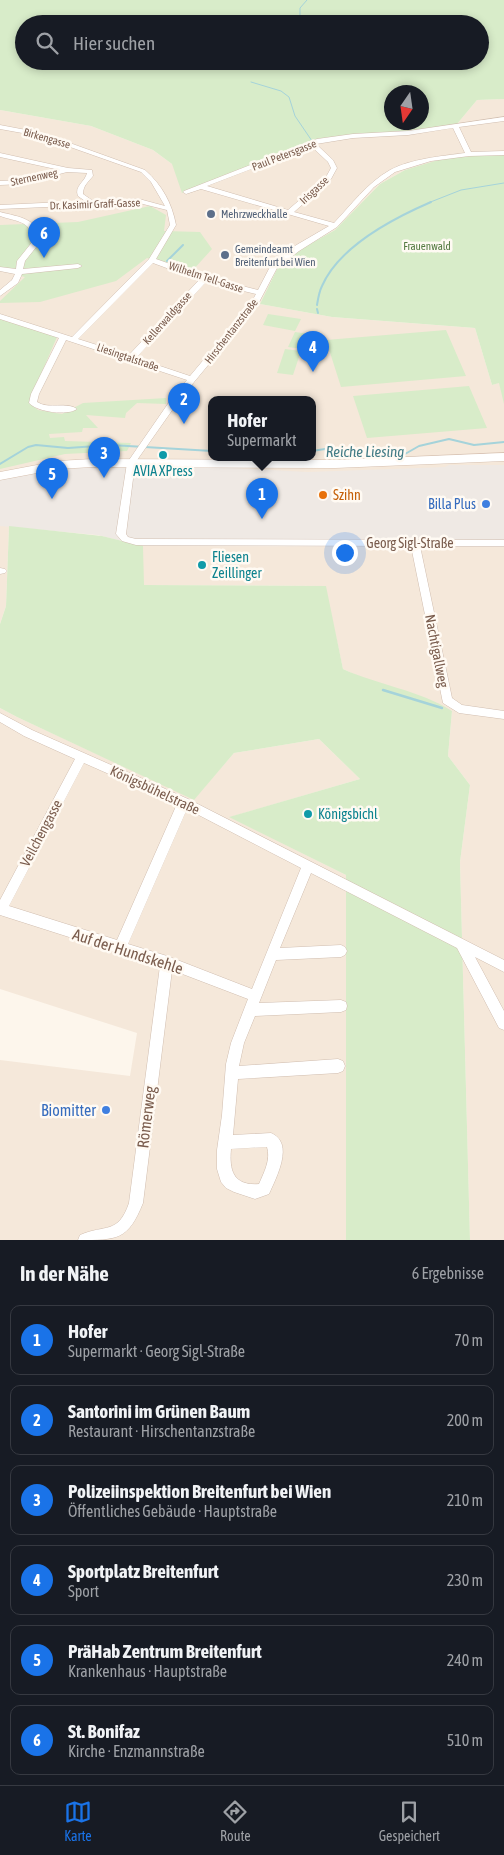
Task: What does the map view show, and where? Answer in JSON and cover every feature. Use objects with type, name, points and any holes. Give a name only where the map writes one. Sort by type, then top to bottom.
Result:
[{"type":"main road","points":[[234,461],[335,464],[504,457]]},
{"type":"main road","points":[[0,476],[58,465],[134,458],[208,460]]},
{"type":"street","name":"Paul Petersgasse","points":[[186,192],[312,143],[343,137],[408,133],[504,120]]},
{"type":"street","name":"Birkengasse","points":[[0,126],[40,134],[143,171],[154,181],[170,209]]},
{"type":"street","points":[[455,126],[469,154]]},
{"type":"street","name":"Irisgasse","points":[[289,213],[329,178],[334,168],[331,161],[312,143]]},
{"type":"street","points":[[90,202],[80,195],[79,191],[90,176],[93,152]]},
{"type":"street","name":"Hirschentanzstraße","points":[[134,458],[177,397],[254,304],[274,267],[282,258],[335,226],[372,186],[394,171],[430,159],[469,154],[504,153]]},
{"type":"street","points":[[0,155],[68,170],[90,171]]},
{"type":"street","name":"Sternenweg","points":[[0,183],[22,182],[68,170]]},
{"type":"street","points":[[202,187],[335,226]]},
{"type":"street","name":"Dr. Kasimir Graff-Gasse","points":[[0,208],[139,201],[170,209]]},
{"type":"street","points":[[74,339],[152,260],[172,230],[170,209]]},
{"type":"street","points":[[0,214],[31,224],[36,231],[37,241],[21,261],[15,281],[0,294]]},
{"type":"street","name":"Wilhelm Tell-Gasse","points":[[152,260],[204,278],[260,293]]},
{"type":"street","points":[[0,269],[19,272],[78,266]]},
{"type":"street","name":"Kellerwaldgasse","points":[[131,358],[204,278]]},
{"type":"street","name":"Liesingtalstraße","points":[[0,316],[193,379]]},
{"type":"street","points":[[64,336],[35,394],[33,403],[37,407],[72,409]]},
{"type":"street","name":"Georg Sigl-Straße","points":[[134,458],[121,534],[130,541],[504,543]]},
{"type":"street","name":"Nachtigallweg","points":[[415,543],[447,700],[459,709],[504,716]]},
{"type":"street","name":"Königsbühelstraße","points":[[0,717],[28,733],[184,802],[504,966]]},
{"type":"street","name":"Veilchengasse","points":[[1,909],[82,756]]},
{"type":"street","points":[[120,947],[184,802]]},
{"type":"street","points":[[226,1142],[271,1140],[276,1145],[276,1153],[264,1189],[260,1192],[234,1186],[227,1180],[224,1171],[226,1142],[230,1116],[231,1073],[234,1056],[255,996],[308,865]]},
{"type":"street","name":"Auf der Hundskehle","points":[[1,909],[167,962],[255,996]]},
{"type":"street","points":[[461,944],[504,1024]]},
{"type":"street","points":[[272,954],[341,952]]},
{"type":"street","name":"Römerweg","points":[[85,1240],[115,1234],[124,1229],[132,1213],[137,1195],[167,962]]},
{"type":"street","points":[[250,1010],[341,1006]]},
{"type":"street","points":[[231,1073],[338,1066]]},
{"type":"shaded area","points":[[504,99],[504,155],[405,170],[380,184],[335,230],[294,253],[277,269],[260,304],[332,317],[475,328],[492,385],[504,381],[504,1240],[470,1240],[460,862],[470,785],[448,756],[452,711],[367,680],[343,669],[325,586],[143,585],[143,546],[99,535],[9,526],[6,606],[0,624],[0,110],[91,126],[153,150],[172,164],[228,175],[322,138],[399,130],[429,130],[429,127],[457,124],[477,100]]},
{"type":"shaded area","points":[[449,465],[504,465],[504,547],[143,546],[98,535],[0,526],[0,480],[50,470],[74,467],[216,467],[308,472],[445,467]]},
{"type":"shaded area","points":[[0,708],[194,799],[234,753],[319,739],[360,779],[230,817],[346,875],[346,1240],[0,1240],[0,1060],[130,1076],[137,1033],[0,989]]},
{"type":"green space","points":[[0,0],[504,0],[504,99],[477,100],[457,124],[429,128],[429,85],[384,85],[384,130],[419,130],[322,138],[182,193],[172,164],[153,150],[91,126],[0,110]]},
{"type":"green space","name":"Frauenwald","points":[[504,155],[504,404],[499,383],[492,385],[475,328],[332,317],[260,304],[277,269],[294,253],[335,230],[380,184],[405,170],[445,158]]},
{"type":"green space","points":[[150,206],[166,215],[164,231],[200,232],[212,249],[193,270],[147,258],[116,281],[40,302],[0,303],[25,277],[0,270],[0,225],[78,222]]},
{"type":"green space","points":[[268,314],[301,319],[295,331],[263,325]]},
{"type":"green space","points":[[0,319],[57,337],[29,402],[38,410],[62,414],[83,403],[166,398],[166,404],[137,403],[126,413],[125,418],[86,415],[98,428],[83,428],[82,432],[49,434],[50,438],[64,437],[65,441],[131,443],[127,451],[65,454],[0,469]]},
{"type":"green space","points":[[446,330],[466,376],[341,387],[326,340]]},
{"type":"green space","points":[[295,332],[309,334],[303,349],[288,347]]},
{"type":"green space","points":[[285,349],[301,351],[293,375],[277,373]]},
{"type":"green space","points":[[469,386],[487,428],[367,438],[353,396]]},
{"type":"green space","points":[[9,526],[102,536],[143,546],[144,585],[326,586],[343,669],[426,698],[452,711],[448,756],[470,785],[460,862],[470,1240],[346,1240],[346,875],[229,817],[360,779],[319,739],[234,753],[194,800],[0,708],[0,624],[6,606]]},
{"type":"waterway","points":[[300,15],[300,8],[307,0]]},
{"type":"waterway","points":[[251,82],[281,91],[289,97],[295,116],[312,141]]},
{"type":"waterway","points":[[428,203],[461,190],[504,183]]},
{"type":"waterway","points":[[317,305],[321,288],[330,272],[354,247],[385,225],[431,202]]},
{"type":"waterway","points":[[167,261],[183,245]]},
{"type":"waterway","points":[[317,309],[318,313]]},
{"type":"waterway","name":"Reiche Liesing","points":[[316,450],[325,449],[405,454],[419,446],[449,439],[474,445],[504,442]]},
{"type":"waterway","name":"Reiche Liesing","points":[[0,464],[28,447],[36,445],[68,448],[111,445],[208,451]]},
{"type":"waterway","points":[[383,690],[442,708]]},
{"type":"place","name":"Mehrzweckhalle","points":[[211,214]]},
{"type":"place","name":"Gemeindeamt Breitenfurt bei Wien","points":[[225,255]]},
{"type":"place","name":"St. Bonifaz","points":[[44,258]]},
{"type":"place","name":"Sportplatz Breitenfurt","points":[[313,372]]},
{"type":"place","name":"Santorini im Grünen Baum","points":[[184,424]]},
{"type":"place","name":"AVIA XPress","points":[[163,455]]},
{"type":"place","name":"Polizeiinspektion Breitenfurt bei Wien","points":[[104,478]]},
{"type":"place","name":"Szihn","points":[[323,495]]},
{"type":"place","name":"PräHab Zentrum Breitenfurt","points":[[52,499]]},
{"type":"place","name":"Billa Plus","points":[[486,504]]},
{"type":"place","name":"Hofer","points":[[262,519]]},
{"type":"place","name":"Fliesen Zeillinger","points":[[202,565]]},
{"type":"place","name":"Königsbichl","points":[[308,814]]},
{"type":"place","name":"Biomitter","points":[[106,1110]]}]
